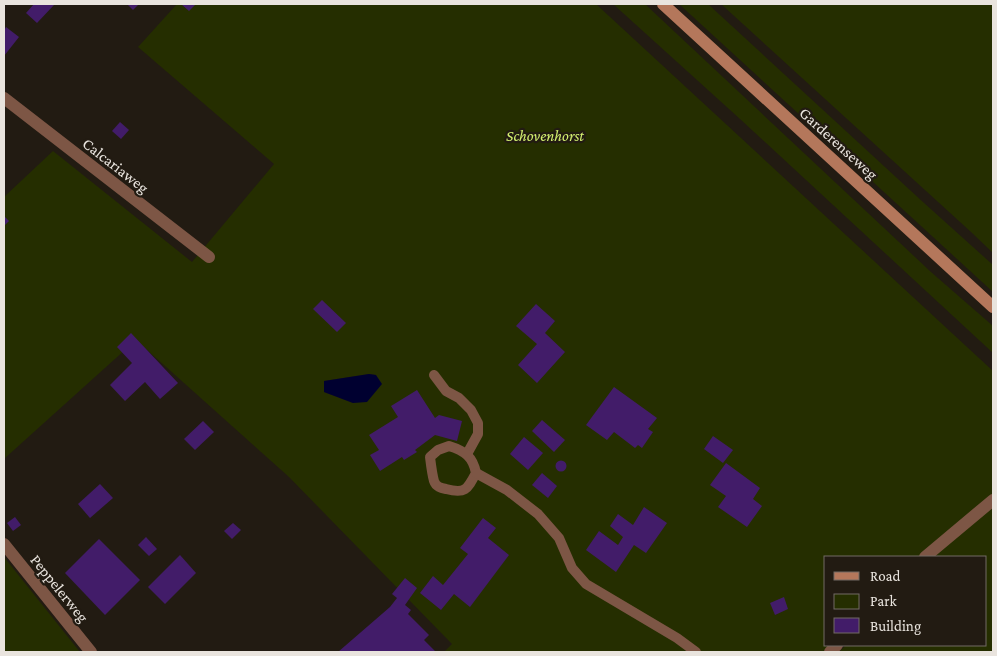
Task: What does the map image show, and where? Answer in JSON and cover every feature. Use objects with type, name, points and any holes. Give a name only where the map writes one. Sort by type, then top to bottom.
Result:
[{"type":"main road","name":"Garderenseweg","points":[[663,4],[993,307]]},
{"type":"street","name":"Calcariaweg","points":[[4,98],[209,258]]},
{"type":"street","points":[[925,556],[993,500]]},
{"type":"street","name":"Peppelerweg","points":[[4,544],[91,652]]},
{"type":"lane","points":[[434,375],[446,391],[459,398],[472,410],[478,423],[478,434],[467,454]]},
{"type":"lane","points":[[449,446],[463,450],[474,463],[476,474],[464,490],[458,492],[439,487],[434,482],[430,457],[438,450],[449,446]]},
{"type":"lane","points":[[476,474],[507,490],[538,514],[559,538],[572,568],[586,584],[677,638],[696,652]]},
{"type":"green space","name":"Schovenhorst","points":[[177,4],[596,4],[993,371],[993,652],[839,652],[845,646],[987,646],[987,556],[824,556],[824,646],[828,646],[823,652],[444,652],[452,644],[289,477],[136,340],[4,459],[4,197],[53,151],[192,262],[274,164],[138,47]],"holes":[[[369,374],[376,375],[353,403],[324,392],[324,381]]]},
{"type":"green space","points":[[613,4],[645,4],[931,272],[993,326],[993,353],[740,119]]},
{"type":"green space","points":[[679,4],[708,4],[993,265],[993,292]]},
{"type":"green space","points":[[721,4],[993,4],[993,253],[971,232]]},
{"type":"green space","points":[[4,557],[80,652],[4,652]]},
{"type":"shaded area","points":[[369,374],[376,375],[382,384],[367,402],[353,403],[324,392],[324,381]]},
{"type":"building","points":[[34,4],[54,5],[37,23],[26,13]]},
{"type":"building","points":[[127,4],[139,4],[133,10]]},
{"type":"building","points":[[181,4],[196,4],[189,11]]},
{"type":"building","points":[[6,27],[19,37],[4,56],[4,31]]},
{"type":"building","points":[[120,122],[129,130],[121,139],[112,131]]},
{"type":"building","points":[[4,216],[9,221],[4,226]]},
{"type":"building","points":[[322,300],[346,323],[337,332],[313,309]]},
{"type":"building","points":[[536,304],[555,321],[545,333],[565,352],[537,383],[518,365],[537,344],[516,326]]},
{"type":"building","points":[[131,333],[178,383],[160,399],[145,382],[125,401],[110,385],[132,363],[117,347]]},
{"type":"building","points":[[614,387],[657,418],[648,429],[653,432],[642,448],[638,445],[635,448],[614,432],[607,440],[586,425]]},
{"type":"building","points":[[417,390],[435,418],[439,415],[462,421],[457,441],[435,435],[415,450],[417,452],[404,460],[402,457],[380,471],[370,455],[379,450],[369,435],[398,417],[391,406]]},
{"type":"building","points":[[542,420],[565,440],[554,452],[532,431]]},
{"type":"building","points":[[203,421],[214,432],[195,450],[184,439]]},
{"type":"building","points":[[713,436],[733,450],[723,463],[704,449]]},
{"type":"building","points":[[524,437],[543,453],[528,470],[510,454]]},
{"type":"building","points":[[561,460],[567,466],[561,472],[555,466]]},
{"type":"building","points":[[726,463],[760,488],[753,499],[762,506],[747,527],[718,507],[726,496],[710,485]]},
{"type":"building","points":[[542,473],[557,486],[548,498],[532,485]]},
{"type":"building","points":[[100,484],[113,498],[90,518],[78,504]]},
{"type":"building","points":[[644,507],[667,523],[646,553],[634,545],[616,572],[586,550],[599,531],[618,545],[623,537],[610,526],[618,514],[633,525]]},
{"type":"building","points":[[15,517],[21,525],[13,531],[7,523]]},
{"type":"building","points":[[483,518],[496,528],[488,538],[509,555],[470,607],[454,594],[441,610],[420,593],[433,576],[443,585],[468,554],[460,548]]},
{"type":"building","points":[[233,523],[241,530],[232,539],[224,531]]},
{"type":"building","points":[[146,537],[157,549],[149,556],[138,545]]},
{"type":"building","points":[[99,539],[140,580],[105,615],[65,573]]},
{"type":"building","points":[[180,555],[196,573],[165,604],[148,587]]},
{"type":"building","points":[[405,578],[417,588],[405,605],[411,610],[408,614],[429,635],[424,640],[436,652],[338,652],[390,607],[397,598],[392,594]]},
{"type":"building","points":[[784,597],[788,609],[775,615],[770,603]]}]
